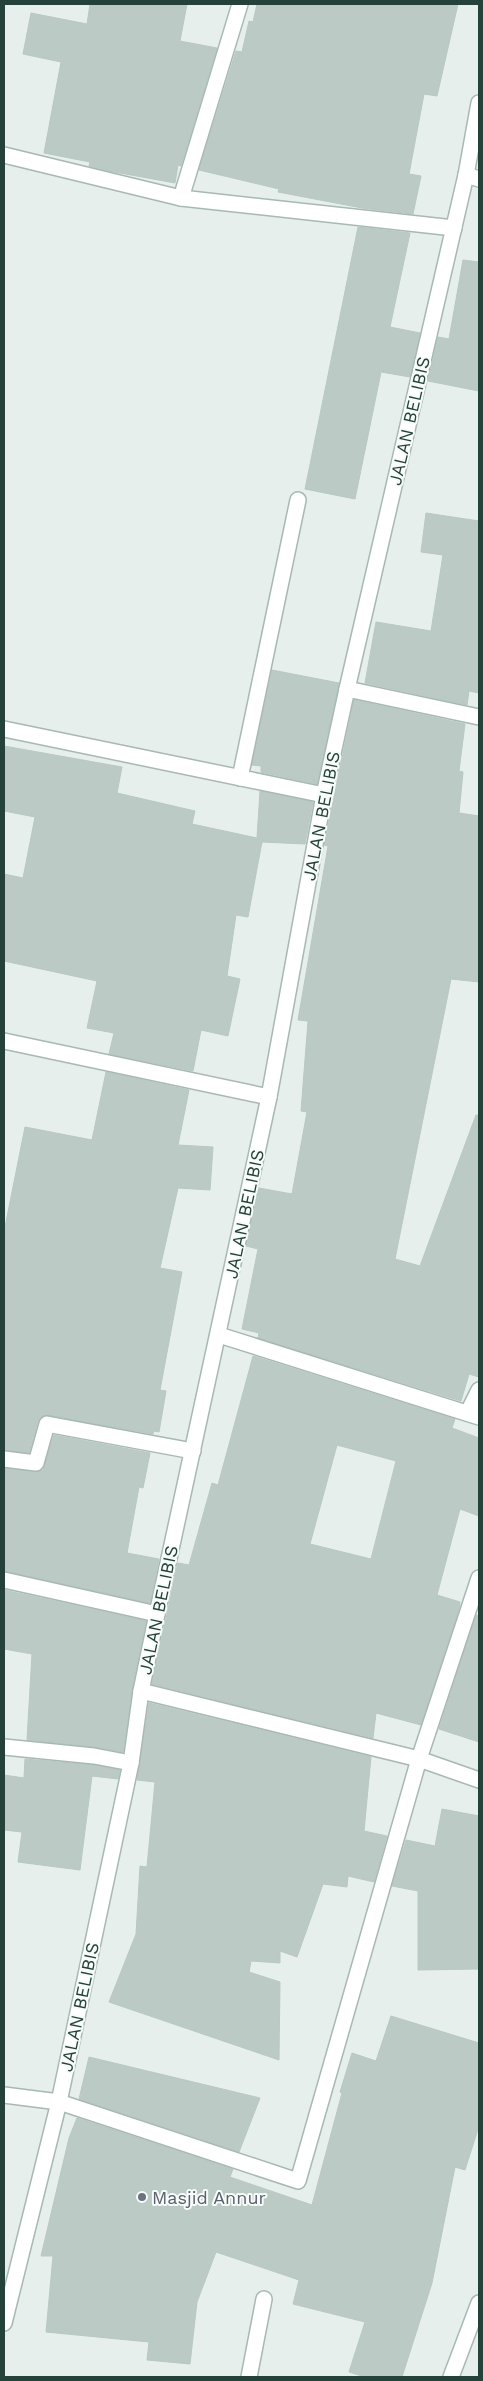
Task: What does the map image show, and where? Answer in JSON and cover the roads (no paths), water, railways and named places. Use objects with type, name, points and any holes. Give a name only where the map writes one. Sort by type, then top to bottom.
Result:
[{"type":"street","points":[[181,198],[240,4]]},
{"type":"street","name":"JALAN BELIBIS","points":[[4,2323],[5,2305],[59,2102],[131,1763],[141,1691],[269,1097],[324,795],[347,688],[454,228],[473,177],[479,103]]},
{"type":"street","points":[[4,156],[181,198],[454,228]]},
{"type":"street","points":[[240,778],[298,500]]},
{"type":"street","points":[[347,688],[479,717]]},
{"type":"street","points":[[4,728],[324,795]]},
{"type":"street","points":[[4,1041],[269,1097]]},
{"type":"street","points":[[219,1335],[474,1414],[479,1390]]},
{"type":"street","points":[[4,1460],[36,1463],[47,1424],[194,1451]]},
{"type":"street","points":[[4,2095],[59,2102],[298,2181],[419,1759],[479,1578]]},
{"type":"street","points":[[4,1580],[157,1614]]},
{"type":"street","points":[[141,1691],[419,1759],[479,1780]]},
{"type":"street","points":[[4,1747],[94,1756],[131,1763]]},
{"type":"street","points":[[250,2377],[264,2299]]},
{"type":"street","points":[[450,2377],[479,2304]]},
{"type":"place","name":"Masjid Annur","points":[[142,2197]]}]
